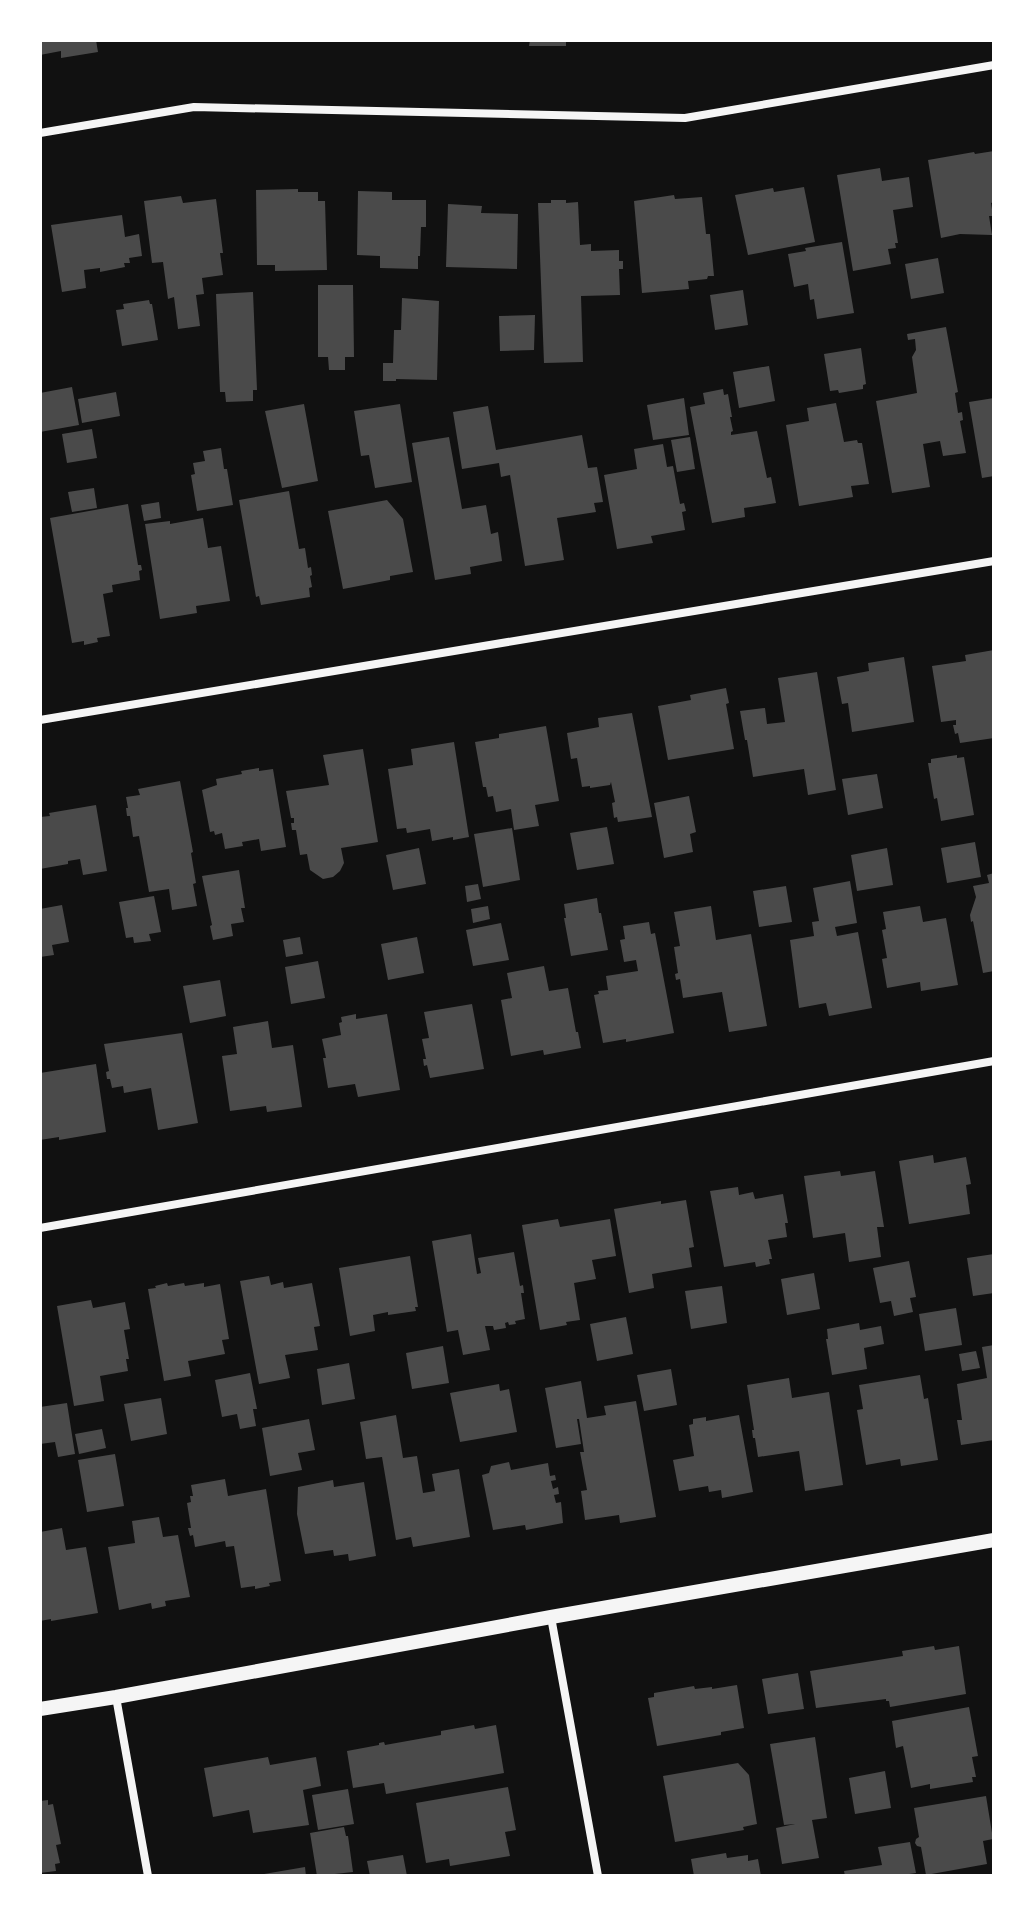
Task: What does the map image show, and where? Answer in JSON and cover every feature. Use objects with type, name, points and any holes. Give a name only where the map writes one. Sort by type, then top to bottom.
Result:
[{"type":"street","points":[[40,133],[194,107],[685,118],[994,65]]},
{"type":"street","points":[[40,720],[994,561]]},
{"type":"street","points":[[40,1228],[994,1061]]},
{"type":"street","points":[[40,1709],[994,1540]]},
{"type":"street","points":[[551,1617],[598,1876]]},
{"type":"street","points":[[116,1697],[148,1876]]},
{"type":"building","points":[[40,40],[96,40],[98,52],[61,58],[61,51],[40,55]]},
{"type":"building","points":[[530,40],[566,40],[566,46],[529,46]]},
{"type":"building","points":[[994,151],[993,216],[989,216],[992,235],[960,234],[941,238],[928,160]]},
{"type":"building","points":[[880,168],[882,181],[909,177],[913,207],[893,210],[898,243],[895,243],[896,248],[888,249],[891,264],[853,271],[837,175]]},
{"type":"building","points":[[804,187],[815,242],[748,255],[735,195],[773,188],[774,192]]},
{"type":"building","points":[[298,189],[298,192],[318,192],[318,201],[325,201],[327,270],[275,271],[275,265],[257,265],[256,190]]},
{"type":"building","points":[[358,191],[392,192],[392,200],[426,200],[426,227],[421,227],[418,269],[380,268],[380,256],[357,255]]},
{"type":"building","points":[[674,195],[675,199],[702,197],[714,276],[688,281],[689,289],[642,293],[634,201]]},
{"type":"building","points":[[181,196],[183,203],[216,199],[223,275],[202,278],[204,294],[196,295],[200,326],[178,329],[174,297],[168,299],[163,262],[152,263],[144,201]]},
{"type":"building","points":[[551,200],[578,202],[580,245],[591,244],[591,251],[619,250],[619,261],[623,261],[623,269],[619,269],[620,295],[581,296],[583,362],[544,363],[538,203],[551,203]]},
{"type":"building","points":[[448,204],[482,206],[481,213],[518,214],[517,269],[446,267]]},
{"type":"building","points":[[122,215],[125,237],[139,234],[142,256],[129,258],[130,263],[124,263],[125,267],[100,272],[100,268],[84,270],[86,288],[62,292],[51,225]]},
{"type":"building","points":[[842,242],[854,313],[817,319],[808,284],[794,287],[788,254]]},
{"type":"building","points":[[938,258],[944,293],[911,299],[905,264]]},
{"type":"building","points":[[318,285],[353,285],[354,357],[345,357],[345,370],[329,370],[328,357],[318,357]]},
{"type":"building","points":[[743,290],[748,325],[715,330],[710,295]]},
{"type":"building","points":[[253,292],[257,390],[253,390],[253,401],[226,402],[225,392],[220,392],[216,294]]},
{"type":"building","points":[[402,298],[439,301],[437,380],[383,381],[383,363],[393,363],[394,330],[401,330]]},
{"type":"building","points":[[149,300],[158,340],[122,346],[116,310],[124,309],[123,304]]},
{"type":"building","points":[[535,315],[534,350],[500,351],[499,316]]},
{"type":"building","points":[[946,327],[958,392],[955,393],[958,413],[962,412],[963,420],[960,421],[966,453],[943,456],[940,441],[923,444],[930,487],[892,493],[876,401],[917,393],[912,357],[916,350],[915,339],[908,340],[907,334]]},
{"type":"building","points":[[861,348],[866,384],[863,389],[839,393],[838,390],[830,391],[824,354]]},
{"type":"building","points":[[769,366],[775,401],[739,408],[733,372]]},
{"type":"building","points":[[72,387],[79,425],[40,432],[40,393]]},
{"type":"building","points":[[723,389],[724,395],[728,394],[732,417],[731,435],[757,431],[776,503],[744,508],[745,517],[712,523],[690,407],[705,404],[703,393]]},
{"type":"building","points":[[116,392],[120,416],[82,423],[78,399]]},
{"type":"building","points":[[684,398],[689,435],[653,440],[647,405]]},
{"type":"building","points":[[994,398],[994,476],[982,478],[969,402]]},
{"type":"building","points":[[836,403],[844,442],[857,440],[862,443],[869,484],[851,486],[853,497],[799,506],[786,425],[809,421],[807,408]]},
{"type":"building","points":[[304,404],[318,481],[282,488],[265,411]]},
{"type":"building","points":[[400,404],[412,482],[375,488],[369,455],[361,456],[354,411]]},
{"type":"building","points":[[488,406],[496,450],[582,435],[588,468],[597,467],[603,502],[594,503],[596,512],[557,518],[564,560],[525,566],[510,475],[501,477],[499,463],[462,469],[453,412]]},
{"type":"building","points":[[92,429],[97,458],[67,463],[62,434]]},
{"type":"building","points":[[449,437],[462,509],[486,505],[491,534],[498,532],[502,561],[470,567],[471,574],[435,580],[412,443]]},
{"type":"building","points":[[690,437],[695,469],[677,472],[671,440]]},
{"type":"building","points":[[663,444],[667,467],[673,466],[680,504],[684,503],[685,530],[651,536],[653,543],[617,549],[604,475],[637,469],[634,449]]},
{"type":"building","points":[[221,448],[233,505],[197,511],[191,475],[195,474],[193,463],[205,461],[203,451]]},
{"type":"building","points":[[94,488],[97,508],[72,512],[68,492]]},
{"type":"building","points":[[289,491],[299,549],[305,548],[308,568],[311,567],[310,597],[261,605],[259,596],[256,597],[239,500]]},
{"type":"building","points":[[387,500],[403,519],[413,572],[343,589],[328,511]]},
{"type":"building","points":[[159,502],[161,518],[144,521],[141,505]]},
{"type":"building","points":[[128,504],[138,565],[142,570],[139,571],[140,580],[112,585],[113,592],[103,594],[110,636],[84,645],[84,641],[72,643],[50,518]]},
{"type":"building","points":[[203,518],[208,548],[221,546],[230,601],[196,606],[197,613],[160,619],[145,524],[170,521],[170,524]]},
{"type":"building","points":[[994,650],[994,738],[960,743],[953,725],[956,725],[956,720],[941,722],[932,666],[966,661],[965,655]]},
{"type":"building","points":[[904,657],[914,722],[852,732],[848,703],[842,704],[837,677],[869,671],[868,663]]},
{"type":"building","points":[[817,672],[836,790],[808,795],[804,769],[753,777],[740,711],[765,708],[767,724],[785,722],[778,678]]},
{"type":"building","points":[[726,688],[734,749],[668,760],[658,706],[691,700],[690,695]]},
{"type":"building","points":[[632,713],[652,817],[618,822],[617,817],[614,818],[611,782],[610,785],[582,787],[577,758],[571,759],[567,733],[599,727],[598,718]]},
{"type":"building","points":[[546,726],[559,801],[535,805],[539,826],[514,830],[511,809],[496,812],[493,796],[488,797],[486,787],[483,787],[475,742],[499,738],[499,734]]},
{"type":"building","points":[[454,742],[469,837],[432,841],[430,829],[407,833],[406,828],[397,829],[388,769],[413,765],[411,749]]},
{"type":"building","points":[[363,749],[378,842],[341,848],[344,863],[340,871],[333,877],[323,879],[310,870],[307,854],[300,855],[296,830],[292,830],[294,818],[291,818],[286,791],[329,785],[323,755]]},
{"type":"building","points":[[957,755],[957,758],[964,757],[974,815],[941,821],[928,763],[931,759]]},
{"type":"building","points":[[259,768],[259,771],[273,769],[286,847],[261,851],[259,839],[225,849],[222,833],[215,835],[214,831],[210,832],[202,790],[217,785],[216,779]]},
{"type":"building","points":[[877,774],[883,808],[848,815],[842,779]]},
{"type":"building","points":[[180,781],[193,852],[197,906],[172,910],[169,889],[149,892],[139,836],[133,837],[130,816],[127,816],[126,797],[140,795],[138,789]]},
{"type":"building","points":[[689,796],[696,832],[690,834],[693,852],[664,858],[654,803]]},
{"type":"building","points":[[96,805],[107,871],[83,875],[80,859],[40,869],[40,817]]},
{"type":"building","points":[[607,827],[614,864],[577,870],[570,833]]},
{"type":"building","points":[[512,828],[520,880],[483,887],[474,834]]},
{"type":"building","points":[[975,842],[981,877],[947,883],[941,848]]},
{"type":"building","points":[[419,848],[426,884],[393,890],[386,855]]},
{"type":"building","points":[[887,848],[893,885],[857,891],[851,855]]},
{"type":"building","points":[[239,870],[244,922],[231,924],[233,936],[213,940],[202,876]]},
{"type":"building","points":[[994,873],[994,971],[983,973],[970,915],[976,897],[973,886],[989,883],[987,875]]},
{"type":"building","points":[[850,881],[857,923],[835,927],[837,936],[858,932],[872,1008],[829,1016],[826,1003],[799,1008],[790,940],[814,936],[812,922],[819,921],[813,888]]},
{"type":"building","points":[[478,884],[481,899],[467,902],[465,886]]},
{"type":"building","points":[[786,886],[792,922],[759,927],[753,891]]},
{"type":"building","points":[[154,896],[161,932],[149,934],[151,941],[134,943],[133,937],[126,938],[119,902]]},
{"type":"building","points":[[597,898],[608,950],[571,956],[564,904]]},
{"type":"building","points":[[62,905],[69,942],[52,945],[54,955],[40,957],[40,909]]},
{"type":"building","points":[[488,906],[490,919],[473,923],[471,909]]},
{"type":"building","points":[[711,906],[716,940],[751,934],[767,1026],[729,1032],[722,992],[683,998],[680,979],[676,980],[675,974],[678,973],[674,947],[680,946],[674,912]]},
{"type":"building","points":[[920,906],[923,922],[946,918],[958,985],[921,991],[920,982],[887,988],[882,959],[887,958],[882,930],[886,929],[883,912]]},
{"type":"building","points":[[649,922],[651,934],[655,933],[674,1033],[603,1043],[594,995],[599,994],[598,991],[608,990],[606,976],[638,971],[636,960],[624,962],[620,940],[625,939],[623,926]]},
{"type":"building","points":[[501,923],[509,960],[473,966],[466,930]]},
{"type":"building","points":[[300,937],[303,954],[286,957],[283,940]]},
{"type":"building","points":[[417,937],[424,973],[388,980],[381,944]]},
{"type":"building","points":[[318,961],[325,998],[291,1004],[285,967]]},
{"type":"building","points":[[544,966],[549,991],[568,988],[581,1048],[544,1055],[543,1050],[511,1056],[501,1000],[512,998],[507,973]]},
{"type":"building","points":[[220,980],[226,1016],[190,1023],[183,986]]},
{"type":"building","points":[[472,1004],[484,1069],[430,1078],[423,1059],[426,1059],[422,1039],[429,1038],[424,1012]]},
{"type":"building","points":[[356,1014],[356,1019],[387,1014],[400,1090],[358,1097],[355,1084],[328,1088],[322,1039],[341,1035],[341,1017]]},
{"type":"building","points":[[268,1021],[272,1048],[293,1045],[302,1107],[267,1112],[266,1106],[230,1111],[222,1056],[237,1054],[233,1027]]},
{"type":"building","points":[[182,1033],[198,1123],[158,1130],[151,1088],[124,1093],[123,1086],[112,1088],[110,1079],[107,1079],[106,1072],[109,1071],[104,1044]]},
{"type":"building","points":[[96,1064],[106,1132],[40,1140],[40,1073]]},
{"type":"building","points":[[933,1155],[934,1163],[966,1157],[971,1184],[966,1185],[970,1214],[909,1224],[899,1161]]},
{"type":"building","points":[[840,1171],[841,1176],[875,1171],[884,1227],[877,1227],[881,1257],[849,1262],[845,1233],[813,1238],[804,1176]]},
{"type":"building","points":[[738,1187],[739,1195],[753,1192],[755,1199],[783,1194],[787,1237],[768,1240],[772,1259],[769,1259],[770,1264],[756,1267],[755,1262],[724,1267],[710,1191]]},
{"type":"building","points":[[686,1200],[694,1247],[689,1248],[692,1267],[652,1274],[654,1288],[629,1293],[614,1209]]},
{"type":"building","points":[[558,1219],[560,1227],[610,1219],[616,1256],[592,1260],[596,1279],[574,1283],[580,1320],[540,1330],[522,1225]]},
{"type":"building","points":[[471,1234],[477,1274],[481,1273],[478,1258],[514,1252],[520,1286],[523,1285],[524,1293],[521,1293],[525,1319],[515,1321],[516,1324],[505,1323],[506,1328],[494,1330],[493,1326],[485,1326],[490,1350],[463,1355],[458,1330],[447,1332],[432,1241]]},
{"type":"building","points":[[994,1254],[994,1293],[973,1296],[967,1258]]},
{"type":"building","points":[[410,1256],[418,1307],[415,1307],[416,1311],[373,1315],[375,1331],[350,1336],[339,1268]]},
{"type":"building","points":[[909,1261],[916,1297],[910,1298],[913,1312],[894,1316],[891,1301],[880,1303],[873,1268]]},
{"type":"building","points":[[814,1273],[820,1309],[787,1315],[781,1279]]},
{"type":"building","points":[[269,1276],[271,1285],[283,1282],[284,1288],[312,1283],[320,1326],[314,1327],[318,1350],[285,1355],[290,1378],[259,1384],[240,1281]]},
{"type":"building","points":[[167,1283],[168,1286],[184,1283],[185,1286],[204,1283],[204,1287],[220,1284],[229,1339],[222,1340],[225,1354],[188,1361],[191,1376],[164,1381],[148,1289]]},
{"type":"building","points":[[722,1286],[727,1323],[691,1329],[685,1291]]},
{"type":"building","points":[[91,1300],[93,1308],[125,1302],[130,1329],[124,1330],[128,1371],[100,1376],[104,1401],[74,1406],[57,1306]]},
{"type":"building","points":[[956,1308],[962,1345],[925,1351],[919,1314]]},
{"type":"building","points":[[626,1317],[633,1354],[597,1361],[590,1324]]},
{"type":"building","points":[[859,1323],[860,1330],[881,1326],[884,1344],[864,1348],[867,1369],[832,1375],[827,1329]]},
{"type":"building","points":[[994,1345],[994,1440],[961,1445],[957,1420],[962,1420],[957,1384],[987,1378],[982,1347]]},
{"type":"building","points":[[443,1346],[449,1383],[412,1389],[406,1353]]},
{"type":"building","points":[[976,1351],[980,1368],[962,1371],[959,1354]]},
{"type":"building","points":[[349,1363],[355,1399],[322,1405],[317,1369]]},
{"type":"building","points":[[671,1369],[677,1405],[644,1411],[637,1375]]},
{"type":"building","points":[[250,1373],[257,1409],[253,1409],[256,1426],[240,1429],[237,1414],[222,1417],[215,1380]]},
{"type":"building","points":[[920,1375],[924,1399],[928,1398],[938,1460],[901,1466],[900,1459],[866,1465],[857,1410],[863,1409],[859,1385]]},
{"type":"building","points":[[789,1378],[792,1398],[829,1392],[843,1485],[805,1491],[799,1451],[758,1457],[747,1385]]},
{"type":"building","points":[[581,1381],[587,1418],[606,1415],[604,1406],[636,1401],[656,1517],[620,1523],[619,1515],[585,1520],[581,1491],[587,1490],[580,1452],[584,1452],[579,1419],[581,1444],[556,1448],[545,1388]]},
{"type":"building","points":[[499,1384],[500,1391],[509,1389],[517,1432],[460,1442],[450,1393]]},
{"type":"building","points":[[161,1398],[167,1434],[131,1441],[124,1404]]},
{"type":"building","points":[[67,1403],[75,1454],[58,1457],[55,1442],[40,1444],[40,1407]]},
{"type":"building","points":[[396,1415],[403,1458],[417,1456],[423,1493],[435,1491],[432,1474],[459,1469],[470,1537],[413,1547],[411,1537],[396,1540],[382,1457],[366,1459],[360,1422]]},
{"type":"building","points":[[739,1415],[753,1492],[722,1498],[721,1490],[709,1492],[708,1486],[679,1491],[673,1460],[694,1456],[689,1425],[693,1424],[693,1419],[706,1417],[706,1421]]},
{"type":"building","points":[[309,1419],[315,1450],[298,1453],[302,1470],[270,1476],[262,1428]]},
{"type":"building","points":[[102,1429],[106,1448],[79,1454],[75,1434]]},
{"type":"building","points":[[115,1454],[124,1506],[87,1512],[78,1460]]},
{"type":"building","points":[[509,1462],[511,1470],[548,1463],[550,1476],[555,1475],[556,1480],[551,1481],[553,1489],[558,1487],[559,1494],[554,1495],[556,1503],[561,1502],[563,1523],[526,1530],[525,1525],[493,1530],[482,1475],[489,1473],[491,1466]]},
{"type":"building","points":[[225,1479],[228,1496],[266,1489],[281,1581],[255,1589],[255,1586],[241,1588],[234,1546],[226,1547],[225,1541],[195,1547],[188,1528],[191,1528],[187,1503],[193,1496],[191,1485]]},
{"type":"building","points":[[333,1480],[334,1487],[364,1482],[376,1556],[349,1561],[348,1554],[334,1556],[333,1550],[305,1554],[297,1514],[298,1487]]},
{"type":"building","points":[[159,1517],[163,1537],[178,1535],[190,1597],[165,1601],[166,1606],[152,1609],[151,1603],[119,1610],[108,1547],[135,1543],[132,1521]]},
{"type":"building","points":[[62,1528],[66,1550],[86,1547],[98,1613],[40,1621],[40,1532]]},
{"type":"building","points":[[934,1646],[935,1650],[959,1646],[966,1694],[890,1707],[886,1699],[816,1708],[810,1671],[903,1656],[902,1651]]},
{"type":"building","points":[[798,1673],[804,1709],[768,1714],[762,1679]]},
{"type":"building","points":[[737,1685],[744,1728],[657,1746],[648,1698],[654,1697],[654,1693],[694,1686],[695,1689],[712,1689]]},
{"type":"building","points":[[969,1707],[978,1756],[972,1757],[976,1777],[972,1777],[973,1782],[930,1789],[930,1784],[911,1788],[903,1746],[896,1748],[892,1721]]},
{"type":"building","points":[[474,1725],[475,1729],[496,1725],[504,1773],[386,1794],[384,1783],[353,1788],[347,1751],[384,1742],[385,1745],[441,1735],[441,1731]]},
{"type":"building","points":[[815,1737],[827,1818],[812,1820],[819,1858],[782,1864],[776,1828],[795,1824],[784,1825],[770,1744]]},
{"type":"building","points":[[268,1757],[270,1765],[316,1757],[321,1786],[303,1790],[309,1825],[253,1833],[249,1810],[213,1817],[204,1768]]},
{"type":"building","points":[[738,1763],[749,1775],[757,1824],[743,1827],[744,1830],[675,1842],[663,1776]]},
{"type":"building","points":[[885,1771],[891,1808],[855,1814],[849,1778]]},
{"type":"building","points":[[508,1787],[516,1830],[505,1832],[510,1856],[450,1866],[449,1859],[426,1863],[416,1803]]},
{"type":"building","points":[[348,1789],[354,1824],[318,1830],[312,1795]]},
{"type":"building","points":[[986,1796],[993,1839],[983,1841],[987,1864],[926,1875],[921,1847],[915,1843],[919,1837],[914,1808]]},
{"type":"building","points":[[48,1800],[48,1805],[53,1804],[61,1844],[56,1845],[60,1863],[55,1864],[56,1871],[40,1873],[40,1801]]},
{"type":"building","points":[[344,1827],[353,1872],[317,1876],[310,1833]]},
{"type":"building","points":[[910,1842],[916,1873],[845,1876],[844,1871],[882,1865],[878,1847]]},
{"type":"building","points":[[726,1853],[727,1858],[748,1855],[748,1861],[758,1859],[761,1876],[694,1876],[691,1859]]},
{"type":"building","points":[[403,1855],[407,1876],[370,1876],[367,1861]]},
{"type":"building","points":[[305,1867],[306,1876],[264,1876],[264,1874]]}]
